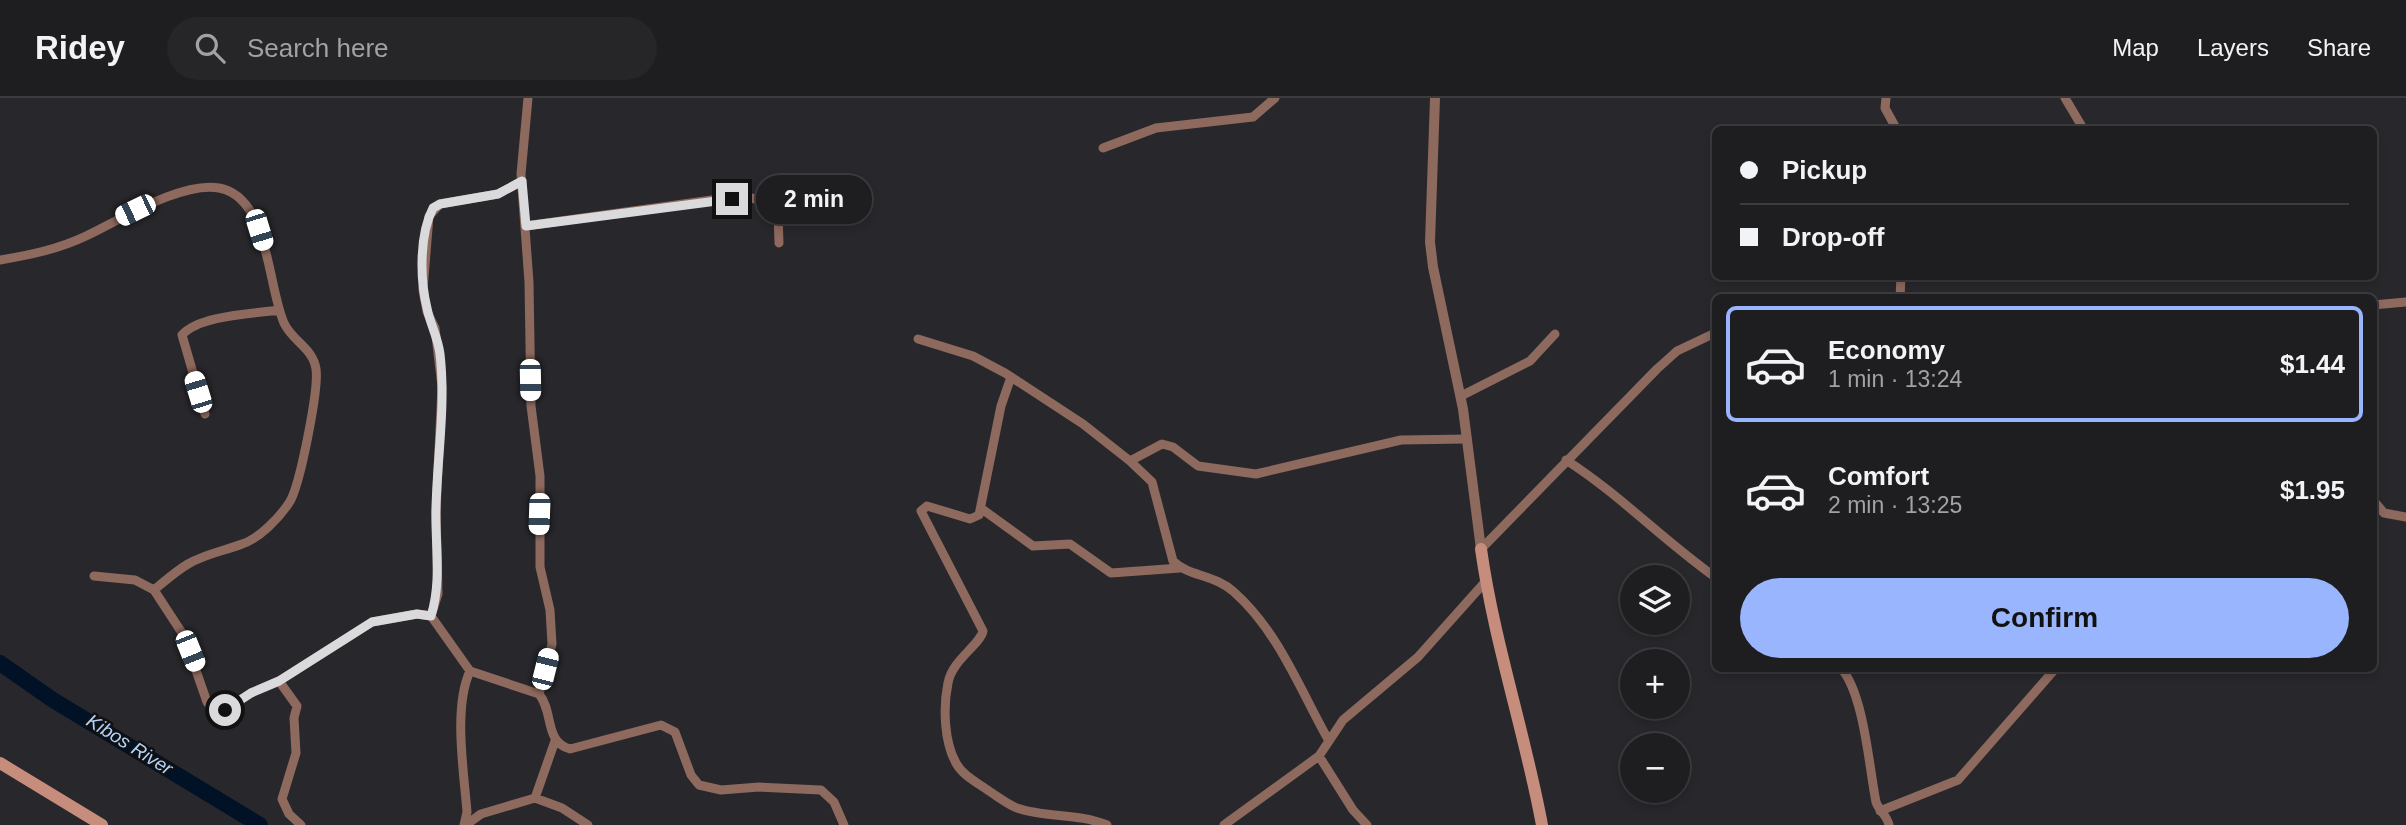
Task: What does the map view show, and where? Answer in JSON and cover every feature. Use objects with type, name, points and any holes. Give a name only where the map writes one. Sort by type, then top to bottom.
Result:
[{"type":"main road","points":[[1481,550],[1485,582],[1542,825]]},
{"type":"main road","points":[[0,763],[102,825]]},
{"type":"street","points":[[528,98],[522,181],[526,226],[531,406],[540,475],[540,568],[550,610],[552,644],[539,694]]},
{"type":"street","points":[[1103,148],[1156,128],[1254,117],[1275,98]]},
{"type":"street","points":[[1435,98],[1430,242],[1461,396],[1481,550]]},
{"type":"street","points":[[1886,98],[1885,108],[1895,126]]},
{"type":"street","points":[[2065,98],[2082,126]]},
{"type":"street","points":[[431,616],[438,594],[436,511],[442,387],[435,328],[427,312],[423,290],[429,216],[440,204],[498,194],[522,181]]},
{"type":"street","points":[[0,260],[50,250],[87,235],[135,210],[193,188],[222,188],[237,195],[253,212],[279,310],[293,339],[309,352],[317,371],[317,386],[302,469],[290,502],[254,538],[188,564],[154,590]]},
{"type":"street","points":[[526,226],[712,200],[751,198],[770,202],[778,214],[779,243]]},
{"type":"street","points":[[2377,305],[2406,302]]},
{"type":"street","points":[[205,414],[182,335],[187,329],[226,317],[279,310]]},
{"type":"street","points":[[1461,396],[1530,361],[1555,334]]},
{"type":"street","points":[[1481,550],[1566,460],[1677,351],[1712,334]]},
{"type":"street","points":[[918,339],[973,356],[1011,377],[1074,418],[1130,461],[1152,482],[1173,561],[1180,568]]},
{"type":"street","points":[[1011,377],[998,417],[979,515],[970,519],[927,506],[922,511],[983,631],[982,636],[960,657],[948,681],[947,730],[956,763],[965,774],[1016,808],[1083,816],[1107,825]]},
{"type":"street","points":[[1130,461],[1162,444],[1173,447],[1198,466],[1256,474],[1401,440],[1467,439]]},
{"type":"street","points":[[1566,460],[1597,481],[1645,523],[1712,575]]},
{"type":"street","points":[[2377,505],[2384,513],[2406,517]]},
{"type":"street","points":[[982,509],[1033,546],[1070,544],[1111,573],[1180,568],[1216,578],[1246,604],[1304,688],[1329,741]]},
{"type":"street","points":[[94,576],[135,580],[154,590],[184,636],[209,708],[219,713],[279,681],[372,622],[417,614],[431,616],[470,671],[539,694],[548,709],[555,741],[536,798]]},
{"type":"street","points":[[1224,825],[1319,756],[1358,705],[1418,656],[1485,582]]},
{"type":"street","points":[[465,825],[467,813],[461,728],[465,681],[470,671]]},
{"type":"street","points":[[1844,672],[1857,705],[1880,811],[1889,825]]},
{"type":"street","points":[[1880,811],[1958,779],[2052,672]]},
{"type":"street","points":[[279,681],[297,706],[294,718],[296,753],[282,799],[289,814],[301,825]]},
{"type":"street","points":[[555,741],[569,749],[661,725],[675,732],[691,775],[699,785],[721,790],[759,787],[821,790],[834,802],[844,825]]},
{"type":"street","points":[[1319,756],[1353,810],[1367,825]]},
{"type":"street","points":[[465,825],[481,814],[536,798],[562,808],[588,825]]},
{"type":"waterway","name":"Kibos River","points":[[0,663],[53,700],[260,825]]},
{"type":"route","points":[[225,710],[251,693],[279,681],[372,622],[417,614],[431,616],[438,594],[436,511],[442,426],[440,353],[423,290],[425,242],[433,208],[440,204],[478,200],[498,194],[522,181],[526,226],[732,199]]}]
